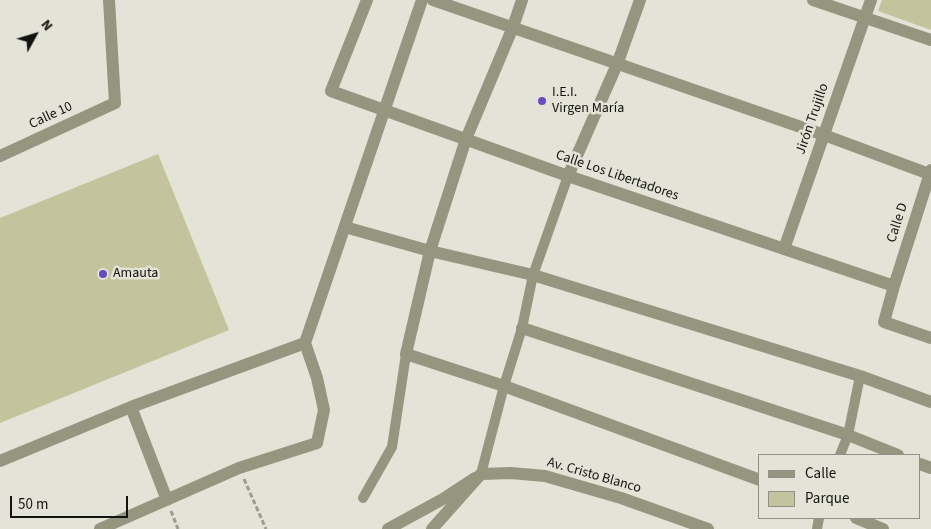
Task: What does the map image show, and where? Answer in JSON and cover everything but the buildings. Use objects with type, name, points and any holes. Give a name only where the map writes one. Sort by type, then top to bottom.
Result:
[{"type":"street","name":"Calle 10","points":[[0,156],[115,103],[110,0]]},
{"type":"street","name":"Calle Los Libertadores","points":[[366,0],[331,91],[568,176],[894,286]]},
{"type":"street","points":[[100,529],[239,468],[317,443],[324,410],[317,378],[305,343],[422,0]]},
{"type":"street","points":[[433,0],[930,172]]},
{"type":"street","points":[[363,498],[392,447],[406,354],[430,251],[466,139],[513,27],[522,0]]},
{"type":"street","points":[[432,529],[481,474],[504,386],[522,328],[533,275],[568,176],[617,63],[640,0]]},
{"type":"street","points":[[813,0],[931,40]]},
{"type":"street","name":"Jirón Trujillo","points":[[784,249],[871,0]]},
{"type":"street","name":"Calle D","points":[[930,172],[926,205],[894,286],[884,322],[931,338]]},
{"type":"street","points":[[345,227],[430,251],[533,275],[860,376],[931,402]]},
{"type":"street","points":[[522,328],[848,435],[896,454]]},
{"type":"street","points":[[0,461],[131,407],[305,343]]},
{"type":"street","points":[[406,354],[504,386],[758,479]]},
{"type":"street","points":[[840,454],[848,435],[860,376]]},
{"type":"street","points":[[131,407],[167,500]]},
{"type":"street","points":[[388,529],[443,499],[481,474]]},
{"type":"street","name":"Av. Cristo Blanco","points":[[481,474],[545,476],[621,498],[708,529]]},
{"type":"street","points":[[858,519],[883,529]]},
{"type":"path","points":[[239,468],[266,529]]},
{"type":"path","points":[[167,500],[178,529]]},
{"type":"green space","points":[[882,0],[931,0],[931,30],[878,11]]},
{"type":"green space","name":"Amauta","points":[[158,154],[229,330],[0,423],[0,218]]},
{"type":"place","name":"I.E.I. Virgen María","points":[[542,101]]},
{"type":"place","name":"Amauta","points":[[103,274]]}]
